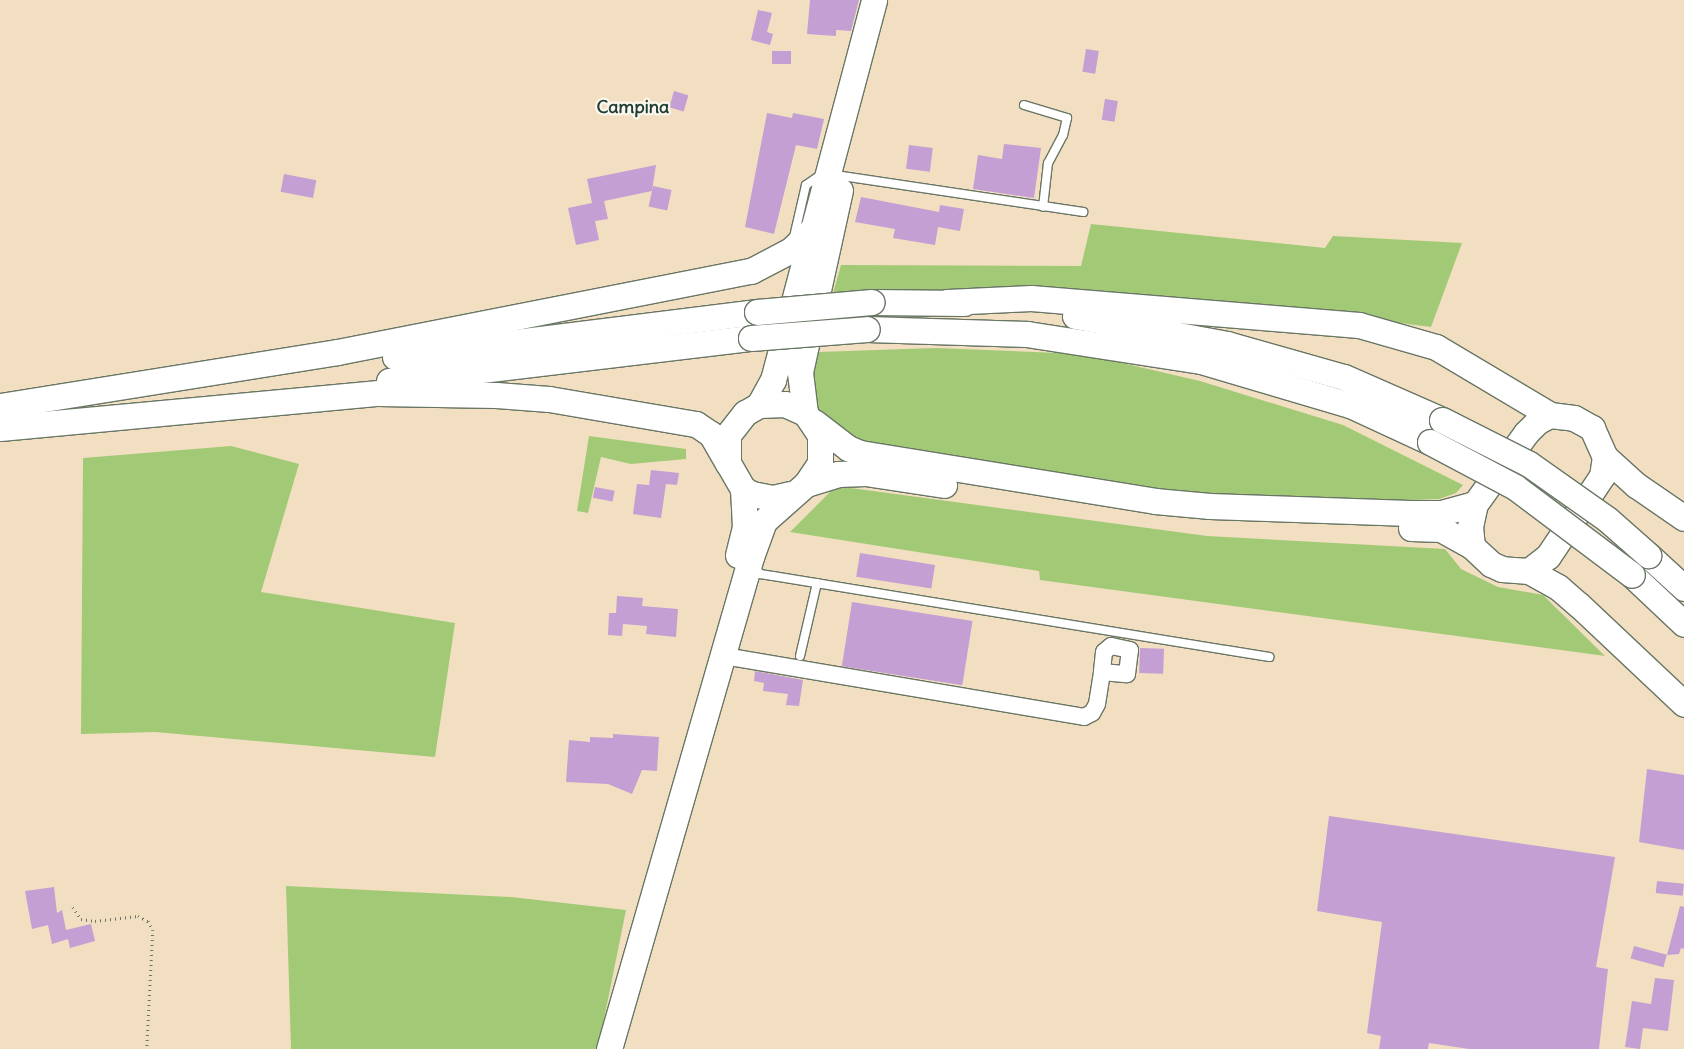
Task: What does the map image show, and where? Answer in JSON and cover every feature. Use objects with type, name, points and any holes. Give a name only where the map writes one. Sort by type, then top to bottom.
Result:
[{"type":"main road","points":[[609,1049],[724,656],[751,557],[764,521],[799,489],[820,463],[822,449],[809,417],[800,372],[822,285],[836,171],[874,0]]},
{"type":"main road","points":[[759,405],[773,380],[814,228],[836,171],[881,0]]},
{"type":"main road","points":[[0,406],[337,352],[751,271],[791,250],[814,228]]},
{"type":"main road","points":[[0,406],[262,376],[547,336],[757,312],[872,302],[947,302],[1031,298],[1359,325],[1436,347],[1550,415],[1574,418],[1592,428],[1605,457],[1636,485],[1684,518]]},
{"type":"main road","points":[[947,302],[1034,310],[1227,344],[1344,377],[1442,420],[1529,464],[1607,519],[1684,588]]},
{"type":"main road","points":[[134,415],[443,373],[751,338],[867,329],[1027,334],[1201,361],[1350,405],[1430,442],[1514,487],[1632,575],[1684,624]]},
{"type":"main road","points":[[0,428],[378,393],[496,395],[549,399],[704,427],[739,482],[762,497],[799,489],[838,474],[865,472],[1158,517],[1441,529],[1472,546],[1491,564],[1502,569],[1529,571],[1558,586],[1684,704]]},
{"type":"main road","points":[[656,886],[685,751],[745,527],[739,482],[727,456],[728,435],[745,413],[759,405],[785,404],[809,417],[848,448],[860,453],[1155,500],[1210,506],[1410,513],[1441,513],[1475,504]]},
{"type":"main road","points":[[1472,546],[1470,527],[1475,504],[1526,433],[1538,421],[1550,415]]},
{"type":"main road","points":[[1529,571],[1556,546],[1597,487],[1605,457]]},
{"type":"street","points":[[724,656],[1084,717],[1092,713],[1097,704],[1102,672]]},
{"type":"lane","points":[[1024,106],[1067,118],[1063,135],[1048,163],[1043,207]]},
{"type":"lane","points":[[791,250],[806,185],[836,171],[1043,207],[1083,212]]},
{"type":"lane","points":[[751,557],[760,574],[1269,657]]},
{"type":"lane","points":[[742,592],[758,580],[773,576]]},
{"type":"lane","points":[[800,656],[817,584]]},
{"type":"path","points":[[73,907],[81,919],[95,921],[138,916],[148,921],[153,930],[147,1049]]},
{"type":"green space","points":[[1091,224],[1325,248],[1333,236],[1462,243],[1431,327],[1250,304],[1065,293],[833,293],[841,265],[1081,266]]},
{"type":"green space","points":[[936,348],[1083,354],[1200,381],[1343,425],[1463,485],[1456,493],[1439,499],[1365,502],[1137,493],[870,446],[839,434],[813,405],[810,381],[818,352]]},
{"type":"green space","points":[[589,436],[686,449],[686,459],[631,464],[601,457],[588,513],[577,511]]},
{"type":"green space","points":[[231,446],[299,464],[261,592],[455,623],[435,757],[155,732],[81,734],[83,458]]},
{"type":"green space","points":[[836,486],[1207,536],[1445,549],[1461,569],[1498,587],[1543,595],[1605,656],[1040,580],[1039,571],[790,532]]},
{"type":"green space","points":[[286,886],[511,897],[626,910],[598,1049],[291,1049]]},
{"type":"building","points":[[810,0],[859,0],[851,31],[836,30],[836,36],[807,34]]},
{"type":"building","points":[[758,10],[772,13],[767,32],[773,34],[770,45],[751,40]]},
{"type":"building","points":[[1086,49],[1099,51],[1095,74],[1082,72]]},
{"type":"building","points":[[772,51],[791,51],[791,64],[772,64]]},
{"type":"building","points":[[674,91],[688,95],[684,111],[669,107]]},
{"type":"building","points":[[1105,99],[1118,101],[1115,122],[1102,120]]},
{"type":"building","points":[[767,113],[792,118],[793,113],[824,119],[817,149],[796,145],[774,234],[745,227]]},
{"type":"building","points":[[1004,144],[1041,148],[1034,198],[973,189],[978,155],[1002,159]]},
{"type":"building","points":[[909,145],[933,148],[930,172],[906,169]]},
{"type":"building","points":[[656,165],[652,191],[604,201],[608,219],[595,221],[599,240],[576,245],[568,208],[592,203],[587,179]]},
{"type":"building","points":[[284,174],[316,180],[313,198],[281,192]]},
{"type":"building","points":[[653,186],[672,190],[667,210],[649,207]]},
{"type":"building","points":[[861,197],[939,212],[940,205],[964,209],[960,231],[938,227],[935,245],[893,238],[895,229],[855,222]]},
{"type":"building","points":[[651,470],[679,473],[677,485],[666,484],[661,518],[633,514],[637,484],[649,485]]},
{"type":"building","points":[[595,487],[615,491],[613,502],[593,498]]},
{"type":"building","points":[[860,553],[935,565],[931,589],[856,577]]},
{"type":"building","points":[[617,596],[643,598],[642,606],[678,609],[676,637],[646,634],[647,626],[623,624],[622,636],[608,635],[609,613],[616,613]]},
{"type":"building","points":[[852,602],[972,621],[962,685],[842,666]]},
{"type":"building","points":[[1140,648],[1164,649],[1163,674],[1139,673]]},
{"type":"building","points":[[755,671],[803,680],[799,706],[786,705],[788,694],[763,691],[764,683],[754,681]]},
{"type":"building","points":[[613,734],[659,737],[657,771],[642,770],[632,794],[608,784],[566,782],[569,740],[590,742],[590,737],[613,738]]},
{"type":"building","points":[[1647,769],[1684,775],[1684,850],[1639,842]]},
{"type":"building","points":[[1329,816],[1615,857],[1596,967],[1608,969],[1599,1049],[1469,1049],[1429,1043],[1428,1049],[1379,1049],[1381,1036],[1367,1033],[1382,922],[1317,911]]},
{"type":"building","points":[[1657,881],[1684,884],[1683,896],[1656,893]]},
{"type":"building","points":[[54,887],[57,913],[62,910],[66,930],[91,924],[95,941],[70,948],[68,939],[52,944],[48,925],[32,929],[25,891]]},
{"type":"building","points":[[1680,906],[1684,907],[1684,949],[1681,948],[1679,954],[1667,955]]},
{"type":"building","points":[[1634,946],[1667,955],[1663,967],[1631,959]]},
{"type":"building","points":[[1655,978],[1674,980],[1668,1031],[1643,1028],[1640,1049],[1625,1047],[1632,1001],[1651,1004]]},
{"type":"district","name":"Campina","points":[[633,107]]}]
